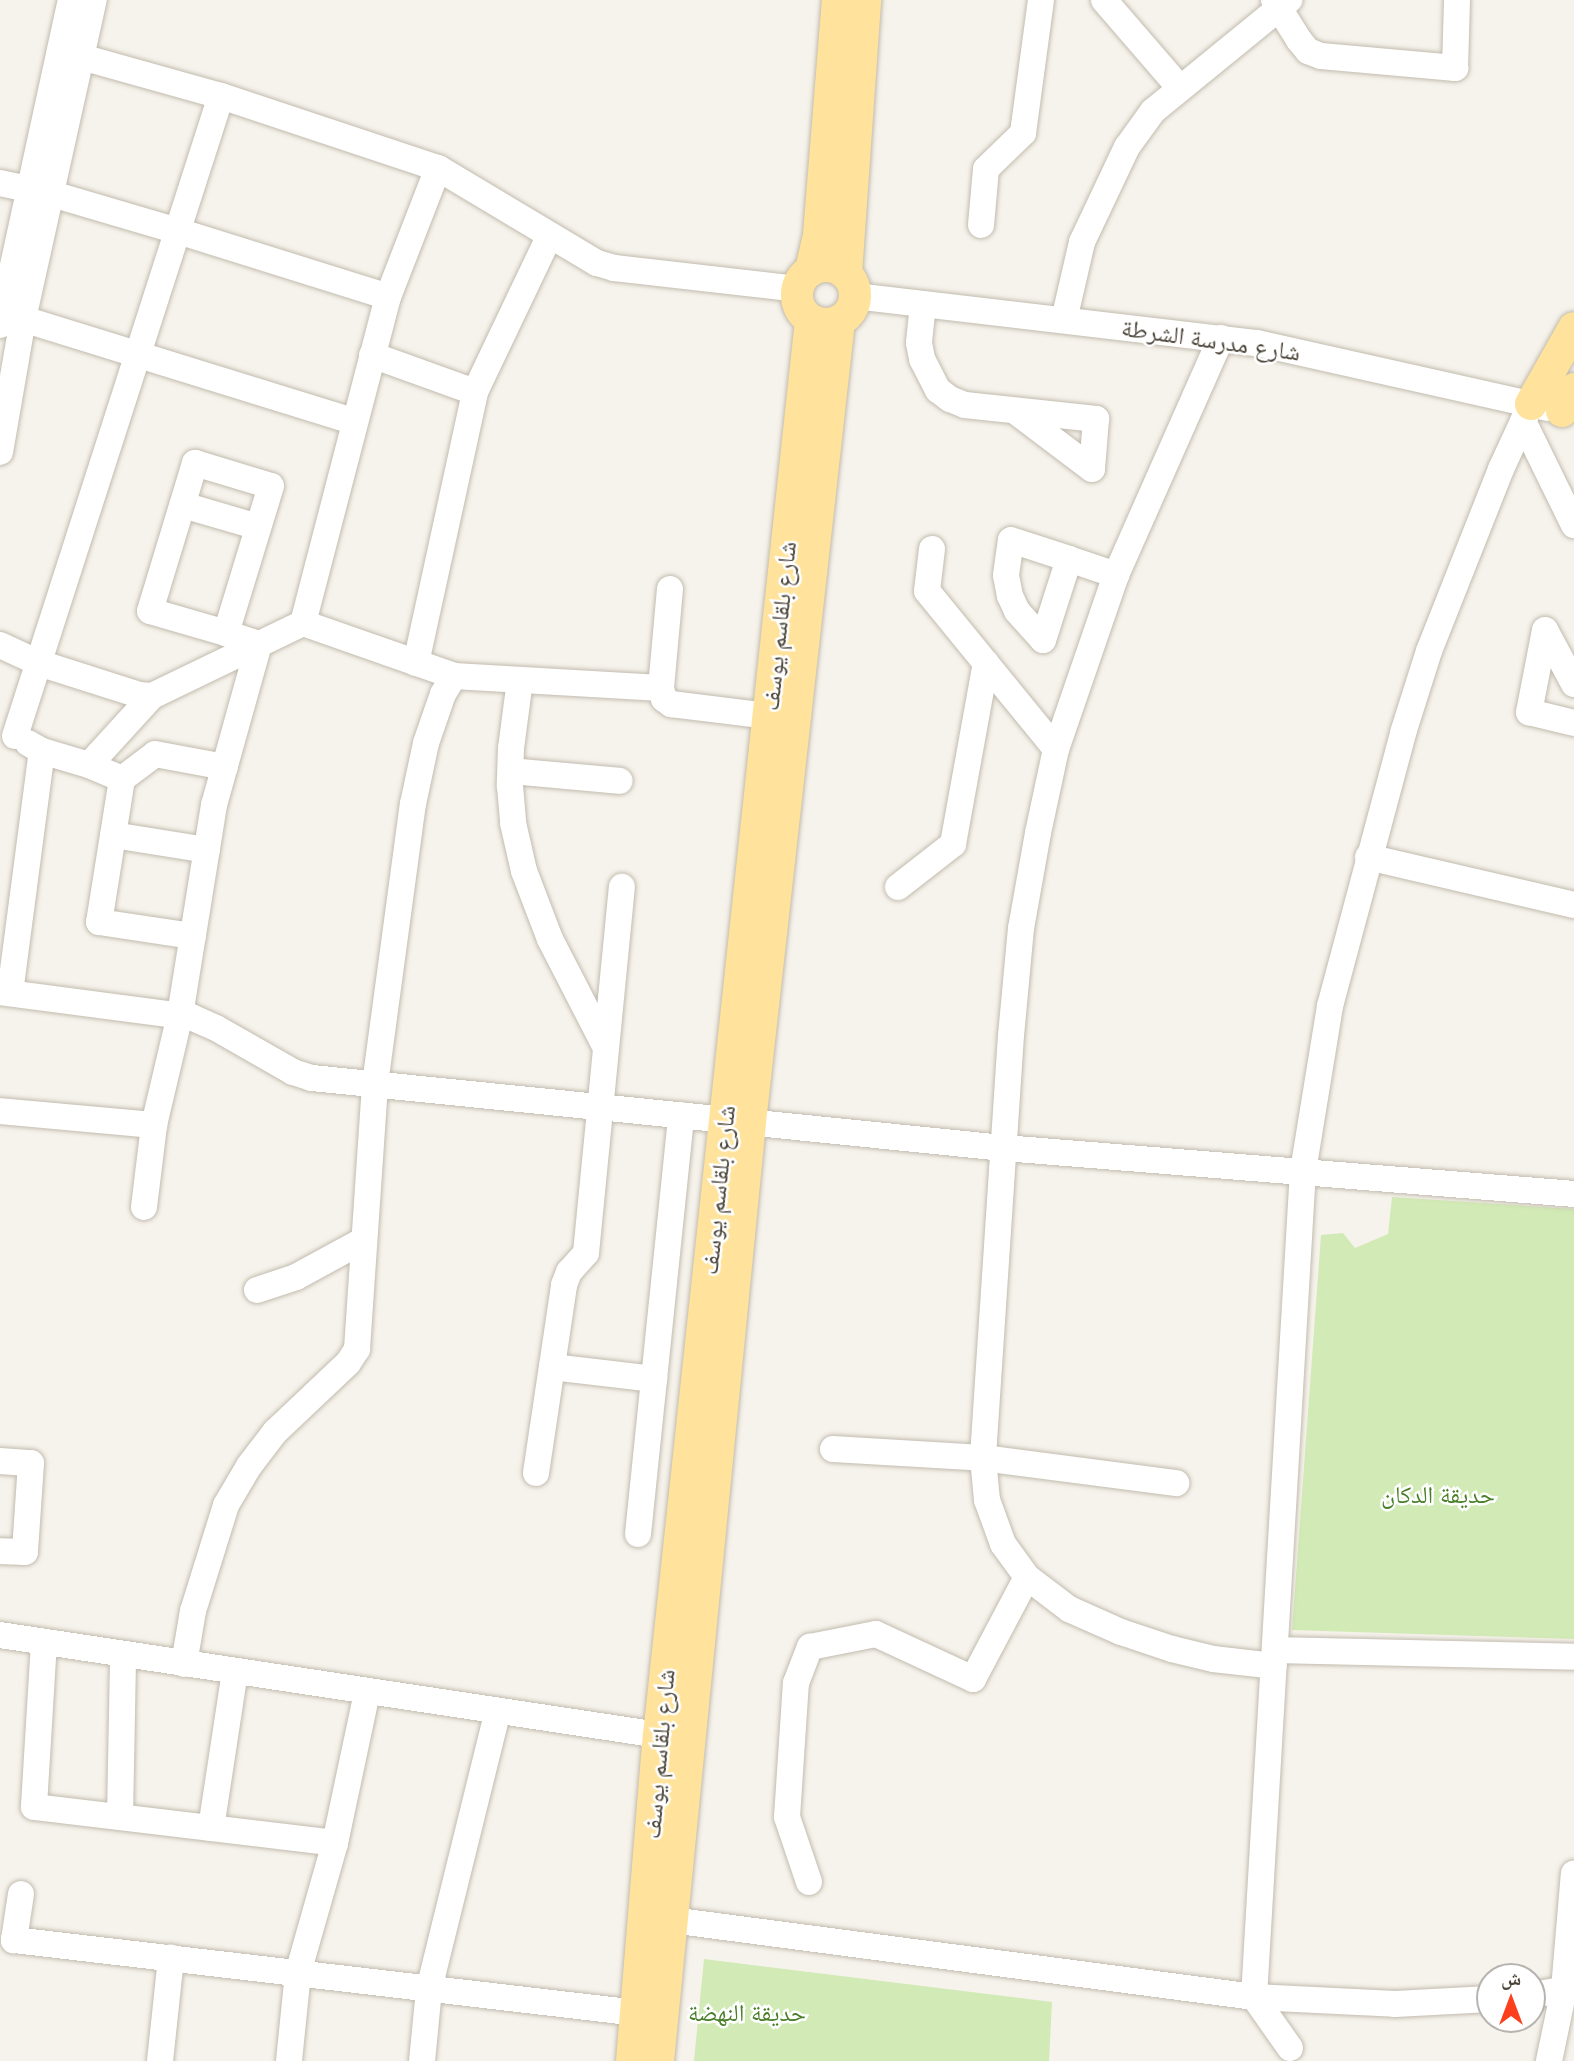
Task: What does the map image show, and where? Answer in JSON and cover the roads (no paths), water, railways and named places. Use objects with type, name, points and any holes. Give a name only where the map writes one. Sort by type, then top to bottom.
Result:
[{"type":"main road","points":[[804,280],[830,266],[838,302],[799,305],[804,280],[819,235],[838,0]]},
{"type":"main road","name":"شارع بلقاسم يوسف","points":[[632,2061],[659,1735],[738,1121],[838,302],[864,0]]},
{"type":"main road","name":"شارع بلقاسم يوسف","points":[[658,2061],[738,1121],[769,716],[838,302]]},
{"type":"main road","points":[[1527,413],[1574,327]]},
{"type":"street","points":[[71,0],[72,54]]},
{"type":"street","points":[[0,452],[12,322],[72,54],[94,0]]},
{"type":"street","points":[[981,225],[986,169],[1023,133],[1041,0]]},
{"type":"street","points":[[1104,0],[1179,87]]},
{"type":"street","points":[[1064,320],[1082,242],[1103,192],[1127,147],[1153,111],[1281,2],[1299,40],[1308,51],[1321,56],[1455,68],[1457,0]]},
{"type":"street","points":[[72,54],[221,96],[438,167],[549,237],[586,258],[614,268],[804,280]]},
{"type":"street","points":[[122,779],[8,736],[39,663],[221,96]]},
{"type":"street","points":[[303,623],[353,421],[388,297],[438,167]]},
{"type":"street","points":[[0,183],[178,231],[388,297]]},
{"type":"street","points":[[416,663],[475,392],[549,237]]},
{"type":"street","name":"شارع مدرسة الشرطة","points":[[838,302],[923,304],[1221,338],[1278,348],[1527,413],[1570,405]]},
{"type":"street","points":[[923,304],[919,343],[922,359],[938,390],[950,400],[965,405],[1015,411]]},
{"type":"street","points":[[12,322],[138,355],[353,421]]},
{"type":"street","points":[[1221,338],[1116,575],[1056,748],[1021,928],[983,1458],[987,1500],[1003,1544],[1027,1577],[1069,1609],[1121,1633],[1213,1659],[1574,1657]]},
{"type":"street","points":[[372,355],[475,392]]},
{"type":"street","points":[[1527,413],[1574,525]]},
{"type":"street","points":[[1289,2054],[1254,1997],[1303,1171],[1330,1006],[1368,857],[1429,651],[1527,413]]},
{"type":"street","points":[[226,633],[271,486],[195,463],[150,611],[259,644]]},
{"type":"street","points":[[183,505],[258,527]]},
{"type":"street","points":[[932,549],[927,591],[1056,748]]},
{"type":"street","points":[[1069,559],[1116,575]]},
{"type":"street","points":[[670,589],[661,688],[664,699],[671,704],[769,716]]},
{"type":"street","points":[[89,765],[152,696],[303,623],[454,676],[661,688]]},
{"type":"street","points":[[1574,684],[1545,630],[1529,712],[1574,723]]},
{"type":"street","points":[[144,1206],[154,1125],[180,1015],[206,850],[225,767],[259,644]]},
{"type":"street","points":[[0,645],[39,663],[139,695],[152,696]]},
{"type":"street","points":[[898,887],[953,844],[986,663]]},
{"type":"street","points":[[184,1664],[193,1611],[226,1505],[249,1466],[275,1432],[348,1363],[357,1349],[375,1084],[413,804],[426,743],[443,694],[454,676]]},
{"type":"street","points":[[520,680],[511,771],[513,823],[535,906],[606,1047]]},
{"type":"street","points":[[42,751],[5,993],[180,1015],[216,1028],[293,1072],[312,1078],[1004,1148],[1574,1194]]},
{"type":"street","points":[[193,936],[99,922],[122,779],[155,754],[225,767]]},
{"type":"street","points":[[511,771],[620,781]]},
{"type":"street","points":[[113,835],[206,850]]},
{"type":"street","points":[[1368,857],[1574,905]]},
{"type":"street","points":[[536,1473],[564,1285],[569,1272],[586,1253],[622,887]]},
{"type":"street","points":[[0,1111],[154,1125]]},
{"type":"street","points":[[638,1534],[681,1115]]},
{"type":"street","points":[[257,1290],[325,1264],[364,1240]]},
{"type":"street","points":[[552,1367],[654,1379]]},
{"type":"street","points":[[833,1449],[983,1458],[1176,1483]]},
{"type":"street","points":[[0,1461],[31,1463],[25,1552],[0,1551]]},
{"type":"street","points":[[809,1882],[787,1817],[796,1683],[810,1647],[876,1634],[973,1679],[1027,1577]]},
{"type":"street","points":[[0,1635],[659,1735]]},
{"type":"street","points":[[44,1642],[34,1807],[335,1843]]},
{"type":"street","points":[[120,1817],[123,1654]]},
{"type":"street","points":[[211,1828],[235,1672]]},
{"type":"street","points":[[289,2061],[298,1973],[335,1843],[367,1692]]},
{"type":"street","points":[[422,2061],[429,1989],[498,1711]]},
{"type":"street","points":[[1549,2061],[1569,1988],[1574,1873]]},
{"type":"street","points":[[21,1894],[15,1940],[636,2013]]},
{"type":"street","points":[[671,1920],[1254,1997],[1395,2004],[1476,2000]]},
{"type":"street","points":[[160,2061],[171,1958]]},
{"type":"street","points":[[1546,1992],[1569,1988]]},
{"type":"street","points":[[1289,2054],[1296,2001]]},
{"type":"park label","name":"حديقة الدكان","points":[[1438,1495]]},
{"type":"park label","name":"حديقة النهضة","points":[[747,2013]]}]
